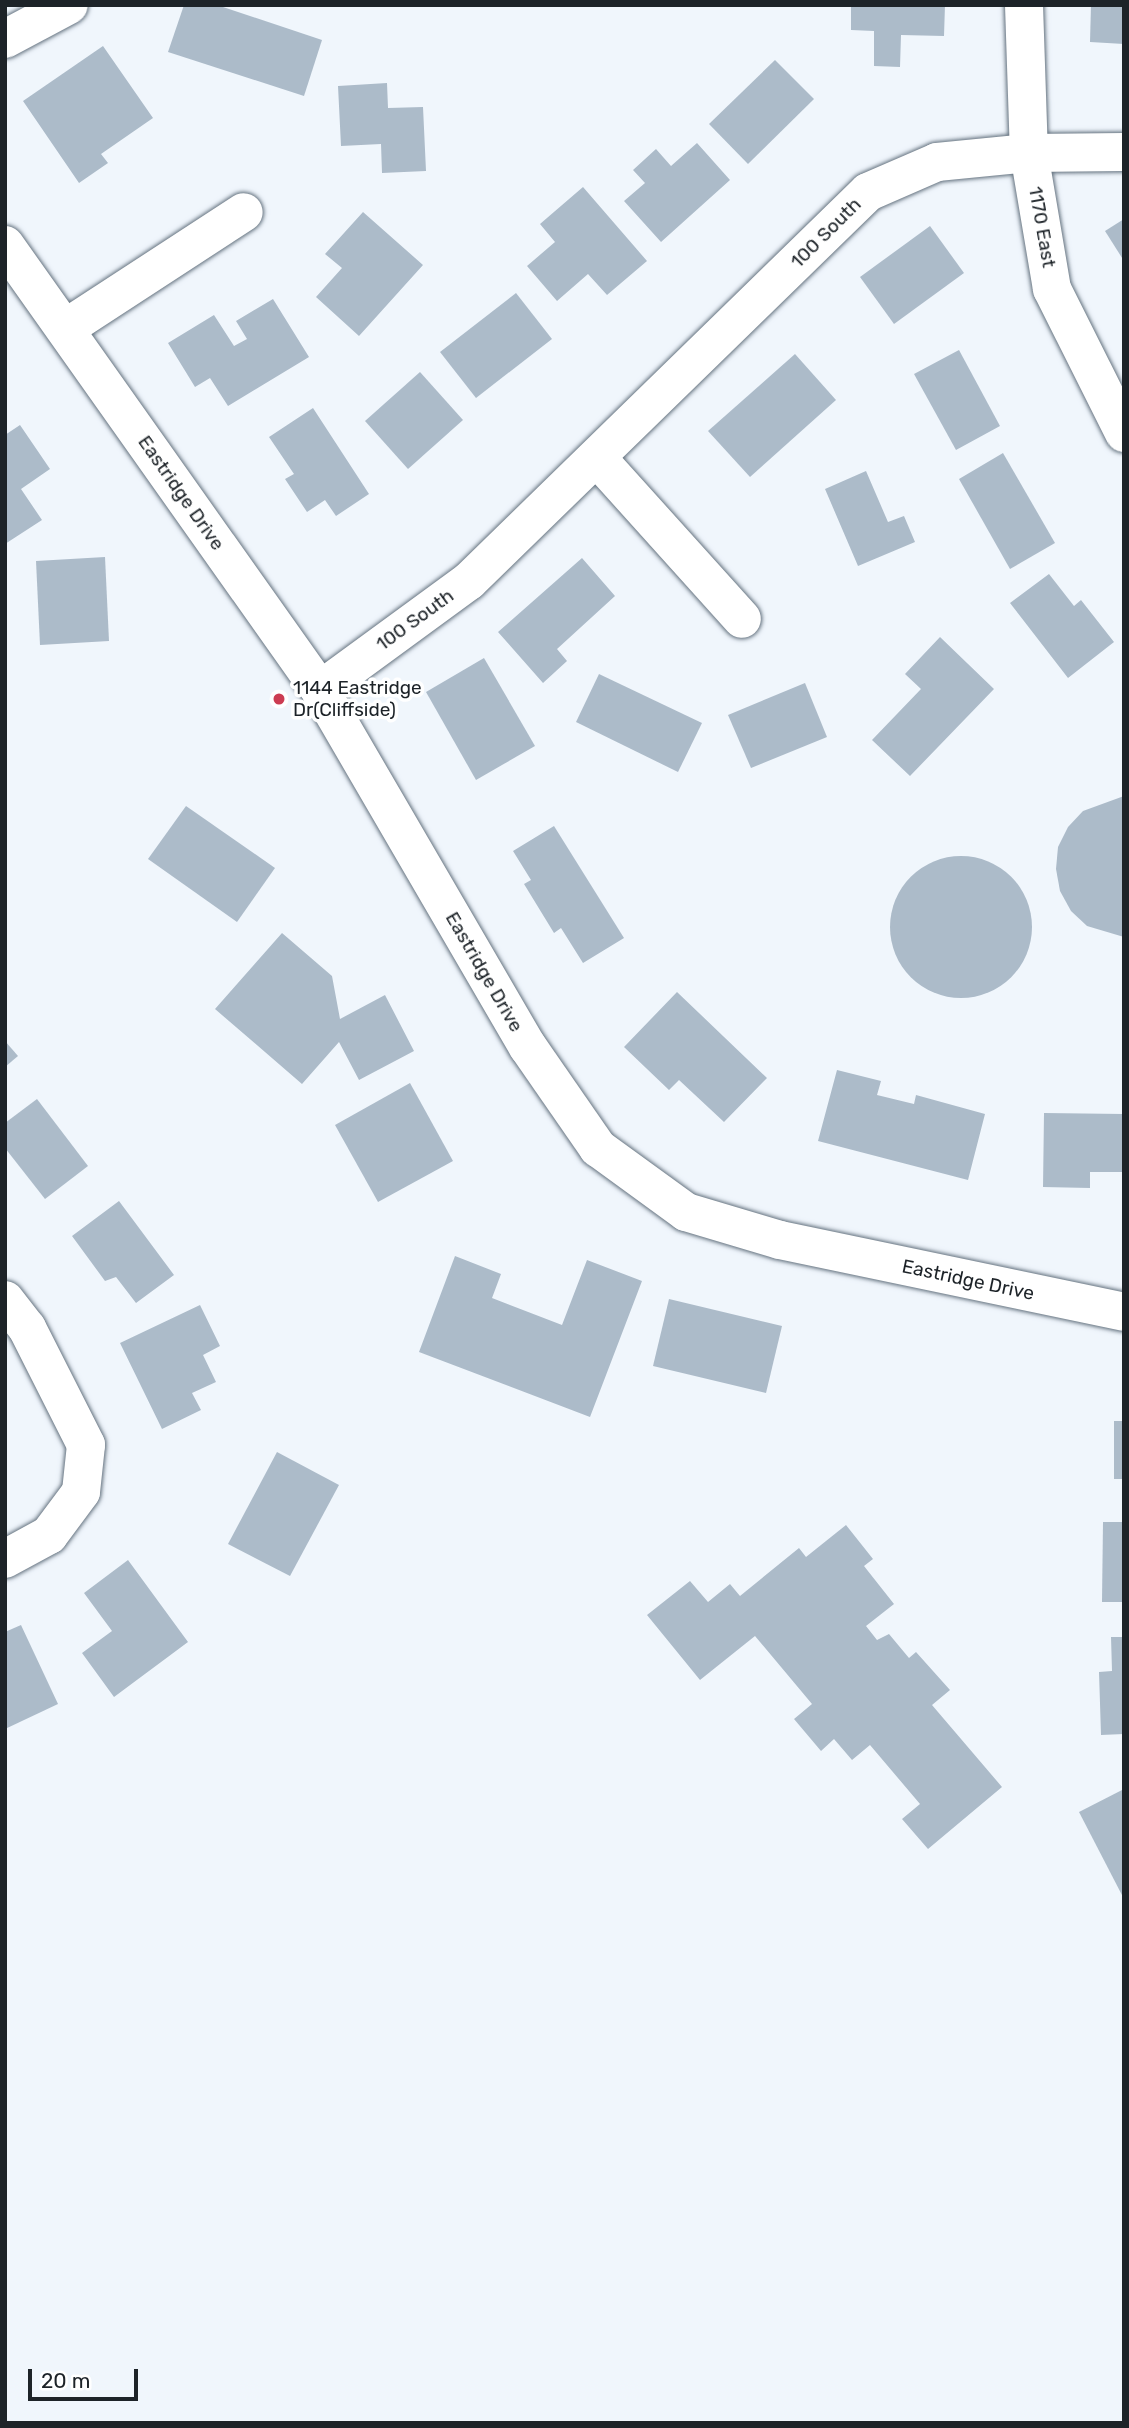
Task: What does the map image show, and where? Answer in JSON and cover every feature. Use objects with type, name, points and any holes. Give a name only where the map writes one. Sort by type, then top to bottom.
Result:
[{"type":"street","points":[[5,39],[69,5]]},
{"type":"street","name":"1170 East","points":[[1024,5],[1029,153],[1052,289],[1124,433]]},
{"type":"street","name":"100 South","points":[[320,690],[469,581],[598,459],[868,192],[937,162],[1029,153],[1124,152]]},
{"type":"street","points":[[66,328],[244,212]]},
{"type":"street","name":"Eastridge Drive","points":[[5,245],[320,690],[528,1047],[598,1148],[686,1212],[780,1240],[1124,1312]]},
{"type":"street","points":[[598,459],[742,619]]},
{"type":"street","points":[[5,1300],[27,1328],[86,1445],[81,1492],[49,1535],[5,1559]]},
{"type":"building","points":[[184,5],[217,5],[322,40],[304,96],[168,52]]},
{"type":"building","points":[[851,5],[945,5],[944,36],[901,35],[900,67],[874,66],[874,31],[851,30]]},
{"type":"building","points":[[1091,5],[1124,5],[1124,44],[1090,42]]},
{"type":"building","points":[[103,46],[153,118],[101,154],[108,163],[79,183],[23,101]]},
{"type":"building","points":[[775,60],[814,99],[748,164],[709,124]]},
{"type":"building","points":[[387,83],[388,108],[423,107],[426,171],[382,173],[381,144],[341,146],[338,86]]},
{"type":"building","points":[[697,143],[730,180],[661,242],[624,201],[645,183],[633,170],[656,149],[671,166]]},
{"type":"building","points":[[583,187],[647,261],[607,295],[588,274],[557,301],[527,266],[555,242],[540,224]]},
{"type":"building","points":[[363,212],[423,265],[359,336],[316,297],[342,268],[325,254]]},
{"type":"building","points":[[1124,219],[1124,261],[1105,231]]},
{"type":"building","points":[[930,226],[964,273],[894,324],[860,277]]},
{"type":"building","points":[[516,293],[552,339],[476,398],[440,352]]},
{"type":"building","points":[[273,299],[309,357],[228,406],[210,378],[195,387],[168,343],[214,315],[234,346],[247,339],[236,321]]},
{"type":"building","points":[[959,350],[1000,426],[956,450],[914,374]]},
{"type":"building","points":[[795,354],[836,400],[750,477],[708,431]]},
{"type":"building","points":[[420,372],[463,420],[408,469],[365,421]]},
{"type":"building","points":[[313,408],[369,494],[336,516],[325,500],[307,512],[285,479],[294,474],[269,437]]},
{"type":"building","points":[[20,425],[50,469],[21,489],[42,520],[5,544],[5,435]]},
{"type":"building","points":[[1003,453],[1055,543],[1010,569],[959,479]]},
{"type":"building","points":[[866,471],[888,522],[904,516],[915,542],[858,566],[825,489]]},
{"type":"building","points":[[105,557],[109,641],[40,645],[36,561]]},
{"type":"building","points":[[582,558],[615,596],[557,649],[567,661],[543,683],[498,632]]},
{"type":"building","points":[[1049,574],[1074,606],[1081,600],[1114,642],[1068,678],[1010,603]]},
{"type":"building","points":[[940,637],[994,689],[910,776],[872,740],[921,689],[905,674]]},
{"type":"building","points":[[484,658],[535,746],[476,780],[426,692]]},
{"type":"building","points":[[599,674],[702,723],[678,772],[576,722]]},
{"type":"building","points":[[805,683],[827,737],[751,768],[728,715]]},
{"type":"building","points":[[1124,796],[1124,937],[1087,926],[1071,911],[1060,891],[1056,869],[1058,847],[1068,827],[1083,811]]},
{"type":"building","points":[[186,806],[275,868],[237,922],[148,859]]},
{"type":"building","points":[[554,826],[624,938],[583,963],[561,928],[554,933],[524,884],[531,880],[513,851]]},
{"type":"building","points":[[961,856],[988,862],[1011,877],[1026,900],[1032,927],[1026,954],[1011,977],[988,992],[961,998],[934,992],[911,977],[896,954],[890,927],[896,900],[911,877],[934,862]]},
{"type":"building","points":[[282,933],[332,976],[340,1019],[385,995],[414,1051],[359,1080],[339,1042],[302,1084],[215,1009]]},
{"type":"building","points":[[677,992],[767,1078],[724,1122],[679,1080],[669,1090],[624,1047]]},
{"type":"building","points":[[5,1041],[18,1056],[5,1067]]},
{"type":"building","points":[[837,1070],[881,1081],[877,1095],[914,1104],[916,1095],[985,1114],[968,1180],[818,1141]]},
{"type":"building","points":[[410,1083],[453,1161],[378,1202],[335,1125]]},
{"type":"building","points":[[37,1099],[88,1166],[45,1199],[5,1148],[5,1123]]},
{"type":"building","points":[[1044,1113],[1124,1114],[1124,1172],[1090,1172],[1090,1188],[1043,1187]]},
{"type":"building","points":[[119,1201],[174,1275],[136,1303],[116,1277],[105,1281],[72,1236]]},
{"type":"building","points":[[455,1256],[501,1274],[492,1298],[562,1325],[587,1260],[642,1281],[590,1417],[419,1352]]},
{"type":"building","points":[[669,1299],[782,1326],[766,1393],[653,1366]]},
{"type":"building","points":[[200,1305],[220,1346],[203,1355],[216,1382],[192,1393],[201,1410],[162,1429],[120,1343]]},
{"type":"building","points":[[1114,1421],[1124,1421],[1124,1479],[1114,1479]]},
{"type":"building","points":[[277,1452],[339,1485],[290,1576],[228,1544]]},
{"type":"building","points":[[1103,1522],[1124,1522],[1124,1602],[1102,1602]]},
{"type":"building","points":[[846,1525],[873,1559],[864,1566],[894,1604],[866,1626],[877,1640],[889,1634],[909,1658],[916,1652],[950,1690],[932,1705],[1002,1787],[928,1849],[902,1819],[920,1804],[870,1745],[852,1760],[834,1739],[821,1751],[794,1719],[812,1704],[755,1636],[700,1680],[647,1615],[690,1581],[708,1602],[730,1584],[740,1596],[799,1548],[806,1557]]},
{"type":"building","points":[[128,1560],[188,1642],[114,1697],[82,1653],[112,1631],[84,1593]]},
{"type":"building","points":[[21,1625],[58,1704],[5,1729],[5,1632]]},
{"type":"building","points":[[1111,1637],[1124,1637],[1124,1734],[1101,1735],[1099,1672],[1112,1671]]},
{"type":"building","points":[[1124,1789],[1124,1899],[1079,1812]]},
{"type":"place","name":"1144 Eastridge Dr(Cliffside)","points":[[279,699]]}]
